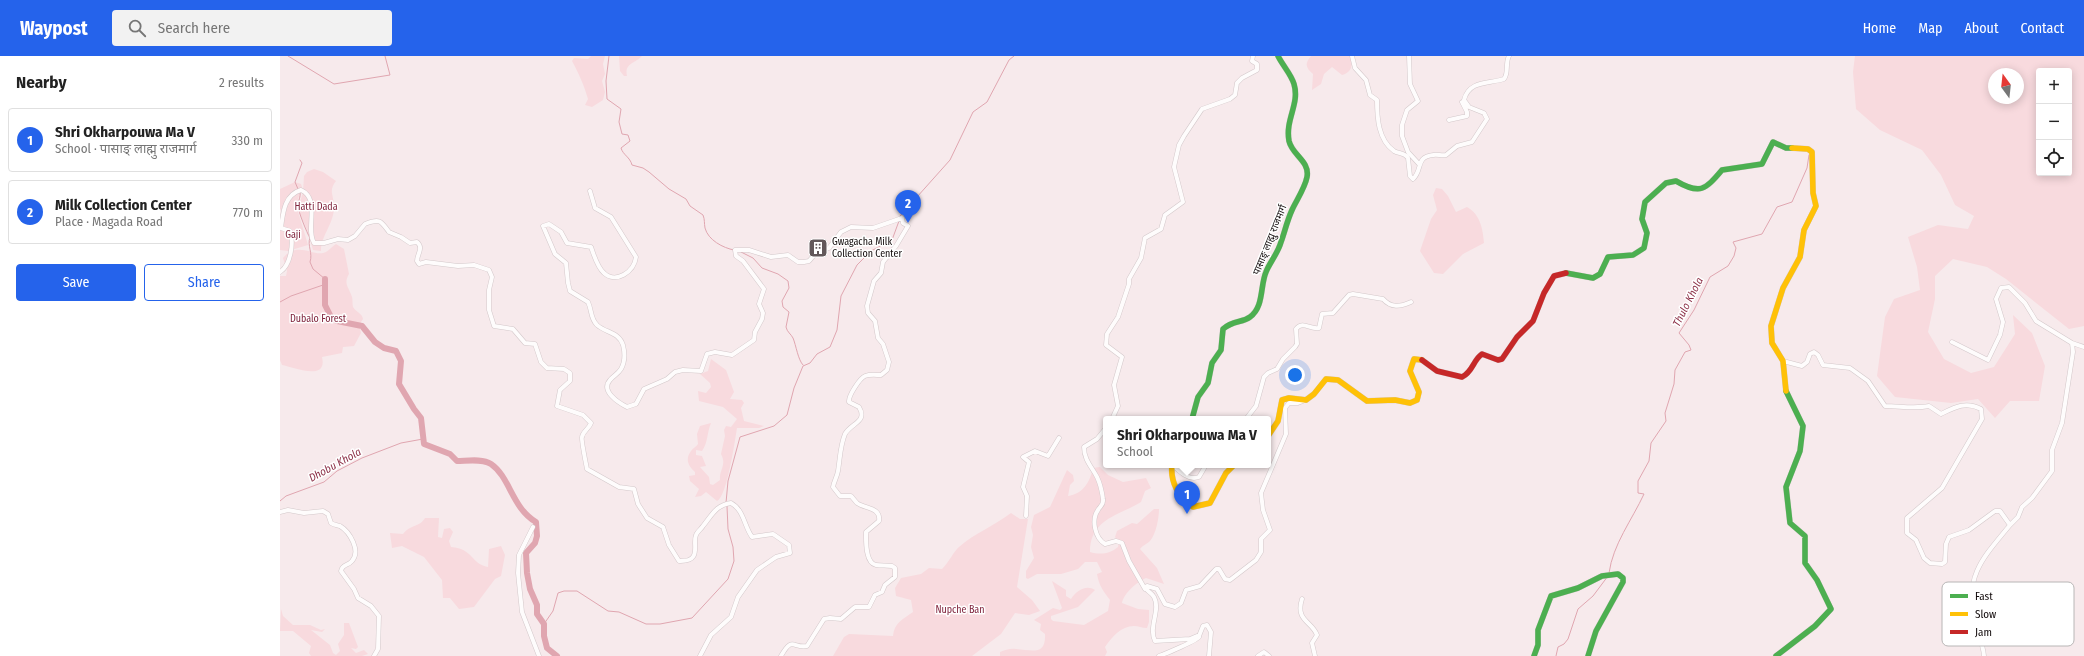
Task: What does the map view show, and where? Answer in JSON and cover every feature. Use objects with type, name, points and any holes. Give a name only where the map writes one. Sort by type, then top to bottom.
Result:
[{"type":"main road","name":"पासाङ् लाह्मु राजमार्ग","points":[[1193,416],[1198,397],[1208,383],[1212,363],[1221,350],[1221,334],[1223,329],[1230,323],[1250,317],[1258,305],[1265,273],[1281,243],[1286,223],[1307,177],[1305,163],[1292,150],[1289,140],[1289,118],[1296,107],[1295,86],[1291,75],[1283,67],[1278,56]]},
{"type":"main road","points":[[1271,432],[1278,421],[1282,400],[1287,398],[1303,401],[1308,400],[1323,382],[1330,378],[1338,380],[1367,401],[1396,400],[1412,402],[1417,400],[1419,392],[1410,371],[1414,359],[1421,359],[1437,371],[1462,377],[1470,373],[1477,358],[1482,354],[1498,360],[1502,359],[1517,338],[1533,321],[1551,279],[1566,273],[1593,278],[1600,274],[1608,257],[1633,255],[1640,252],[1644,248],[1647,240],[1647,233],[1642,219],[1645,202],[1666,183],[1672,181],[1682,184],[1690,189],[1699,190],[1708,186],[1722,170],[1736,167],[1758,166],[1765,160],[1773,142],[1786,148],[1808,149],[1812,152],[1813,193],[1816,206],[1804,230],[1800,257],[1783,288],[1770,326],[1772,342],[1783,361],[1784,384],[1803,428],[1800,451],[1786,485],[1790,522],[1805,536],[1805,563],[1817,580],[1831,609],[1826,616],[1796,642],[1776,656]]},
{"type":"main road","points":[[1171,468],[1170,470],[1176,489],[1183,500],[1193,507],[1210,503],[1226,473],[1231,468]]},
{"type":"main road","points":[[1534,656],[1539,645],[1538,631],[1549,598],[1555,594],[1577,588],[1590,580],[1608,575],[1621,576],[1623,582],[1596,632],[1588,656]]},
{"type":"street","points":[[1113,416],[1118,406],[1114,385],[1122,358],[1106,345],[1107,334],[1118,317],[1129,284],[1129,278],[1141,258],[1145,238],[1161,229],[1165,215],[1183,202],[1174,167],[1179,145],[1202,109],[1230,99],[1234,95],[1237,83],[1242,78],[1257,70],[1257,64],[1252,61],[1253,56]]},
{"type":"street","points":[[1352,56],[1355,68],[1366,80],[1370,95],[1377,100],[1377,119],[1386,141],[1394,151],[1404,153],[1408,158],[1411,178],[1414,179],[1417,175],[1419,164],[1428,156],[1446,155],[1457,146],[1469,144],[1474,139],[1487,119],[1484,113],[1466,104],[1465,97],[1471,89],[1480,83],[1504,79],[1506,76],[1509,56]]},
{"type":"street","points":[[1409,56],[1410,84],[1418,101],[1407,110],[1402,125],[1402,136],[1408,152],[1419,164]]},
{"type":"street","points":[[1449,120],[1467,116],[1467,112],[1462,102]]},
{"type":"street","points":[[280,272],[283,270],[294,240],[290,231],[281,228],[282,214],[290,197],[295,192],[301,190],[308,195],[311,205],[311,237],[314,243],[324,243],[338,239],[348,240],[355,236],[365,224],[380,222],[384,224],[389,232],[410,243],[417,242],[420,244],[421,249],[417,261],[420,264],[426,262],[458,266],[474,265],[489,270],[492,277],[489,310],[494,326],[513,329],[525,344],[534,344],[541,362],[547,368],[564,369],[570,373],[570,381],[559,392],[557,406],[583,415],[591,423],[582,434],[581,440],[586,457],[586,469],[619,487],[634,490],[638,504],[647,518],[663,527],[669,545],[679,562],[691,558],[696,551],[696,535],[718,507],[730,503],[737,509],[746,522],[752,537],[773,534],[789,545],[790,553],[776,557],[762,565],[751,578],[738,597],[731,617],[709,639],[700,656]]},
{"type":"street","points":[[590,192],[595,208],[611,216],[636,257],[635,264],[629,273],[620,277],[609,276],[600,269],[591,247],[567,243],[561,232],[549,224],[543,226],[555,254],[566,263],[568,283],[572,293],[588,302],[593,320],[605,330],[615,333],[622,344],[624,358],[623,364],[621,370],[611,379],[608,388],[610,395],[627,407],[636,404],[644,389],[667,379],[676,372],[686,370],[701,371],[707,354],[715,352],[732,355],[754,340],[755,332],[762,319],[763,313],[759,304],[764,289],[743,261],[736,256],[735,250],[749,250],[771,257],[788,255],[798,262],[804,262],[809,261],[816,254],[829,248],[842,232],[851,227],[873,228],[891,223],[900,218],[903,223],[908,226],[896,246],[883,262],[881,273],[874,281],[867,306],[868,313],[876,325],[877,334],[883,344],[889,362],[888,366],[881,375],[869,375],[862,378],[849,395],[849,402],[859,407],[862,417],[860,422],[852,426],[845,434],[838,457],[838,472],[833,487],[840,496],[851,496],[857,503],[873,509],[878,514],[879,521],[866,532],[869,557],[871,562],[876,565],[892,566],[895,568],[895,577],[885,585],[882,592],[875,595],[869,608],[851,608],[841,619],[827,618],[821,622],[817,633],[807,646],[792,644],[787,647],[781,656]]},
{"type":"street","points":[[1952,342],[1988,360],[2000,335],[2003,322],[1996,299],[2001,288],[2009,287],[2025,303],[2036,321],[2072,343],[2084,347]]},
{"type":"street","points":[[1248,416],[1256,406],[1264,377],[1277,369],[1297,344],[1296,329],[1299,326],[1303,324],[1313,329],[1319,328],[1322,314],[1333,313],[1346,298],[1353,294],[1383,299],[1387,304],[1393,306],[1411,302]]},
{"type":"street","points":[[1973,582],[1980,562],[2018,517],[2022,507],[2032,498],[2052,472],[2052,450],[2062,423],[2073,352],[2072,343]]},
{"type":"street","points":[[1783,361],[1802,366],[1808,362],[1810,354],[1814,352],[1818,354],[1823,365],[1850,368],[1868,381],[1885,406],[1916,408],[1929,406],[1941,414],[1956,406],[1972,405],[1981,410],[1982,419],[1942,488],[1907,518],[1907,532],[1916,540],[1924,558],[1930,563],[1942,564],[1945,562],[1946,544],[1949,538],[1969,530],[1995,511],[2000,511],[2010,525]]},
{"type":"street","points":[[1145,589],[1147,586],[1157,589],[1165,604],[1175,607],[1181,604],[1186,590],[1200,586],[1216,569],[1219,569],[1226,580],[1230,580],[1256,560],[1261,552],[1261,538],[1270,530],[1263,510],[1261,493],[1286,434],[1284,408],[1289,403],[1298,403],[1303,401]]},
{"type":"street","points":[[1103,432],[1097,439],[1084,448],[1085,456],[1096,476],[1103,499],[1103,502],[1096,513],[1096,530],[1100,541],[1105,544],[1116,541],[1122,543],[1129,561],[1145,589],[1152,594],[1155,601],[1152,634],[1155,641],[1190,639],[1199,636]]},
{"type":"street","points":[[1026,516],[1026,494],[1023,487],[1029,462],[1023,457],[1034,451],[1048,456],[1059,438]]},
{"type":"street","points":[[1176,468],[1184,475],[1194,479],[1199,477],[1204,468]]},
{"type":"street","points":[[280,512],[288,510],[304,513],[323,510],[328,514],[331,523],[342,528],[352,541],[356,552],[352,561],[344,565],[341,570],[354,589],[358,598],[371,606],[379,616],[378,649],[374,656]]},
{"type":"street","points":[[533,527],[519,555],[518,573],[522,612],[539,656]]},
{"type":"street","points":[[1302,599],[1302,616],[1304,622],[1315,630],[1317,635],[1312,643],[1315,656]]},
{"type":"street","points":[[1159,656],[1180,646],[1196,641],[1203,626],[1207,625],[1211,632],[1209,656]]},
{"type":"street","points":[[1981,646],[1984,656]]},
{"type":"street","points":[[1258,656],[1264,652],[1269,656]]},
{"type":"green space","points":[[591,56],[605,56],[603,64],[605,74],[602,81],[605,92],[603,100],[592,107],[585,105],[588,99],[572,61],[574,58],[588,59]]},
{"type":"green space","points":[[619,56],[642,56],[627,68],[627,76],[624,76],[620,71]]},
{"type":"green space","points":[[1311,56],[1351,56],[1352,65],[1348,72],[1342,75],[1332,67],[1324,74],[1321,84],[1312,90],[1313,74],[1307,66],[1307,61]]},
{"type":"green space","points":[[1855,56],[2084,56],[2084,326],[2069,329],[2006,279],[1987,267],[1953,259],[1935,276],[1935,299],[1928,332],[1944,359],[1971,373],[1994,367],[2015,334],[2013,315],[2032,333],[2045,366],[2039,401],[2010,401],[1995,418],[1978,399],[1951,403],[1895,397],[1877,376],[1885,317],[1894,299],[1920,290],[1917,267],[1908,237],[1938,225],[1968,229],[1974,216],[1955,205],[1941,175],[1922,150],[1880,130],[1856,109],[1853,72]]},
{"type":"green space","name":"Hatti Dada","points":[[314,169],[323,172],[336,181],[332,188],[334,207],[332,219],[323,240],[321,251],[313,250],[307,230],[298,209],[303,192],[304,176],[307,172]]},
{"type":"green space","name":"Gaji","points":[[295,182],[301,184],[302,187],[296,205],[308,245],[288,251],[280,250],[280,219],[283,211],[280,209],[280,189]]},
{"type":"green space","points":[[1436,188],[1442,189],[1448,196],[1456,212],[1467,207],[1475,214],[1482,227],[1484,243],[1463,254],[1443,274],[1434,273],[1420,251],[1431,219],[1437,210],[1433,195]]},
{"type":"green space","name":"Dubalo Forest","points":[[336,244],[344,249],[349,274],[347,277],[347,286],[352,297],[353,307],[363,319],[359,325],[361,333],[354,346],[343,347],[342,353],[322,357],[322,365],[320,369],[308,371],[282,365],[280,360],[280,276],[286,276],[287,271],[283,258],[294,250],[306,250],[316,253],[326,252]]},
{"type":"green space","points":[[711,359],[726,370],[734,392],[730,399],[742,400],[744,403],[741,408],[744,421],[764,426],[759,428],[737,428],[724,490],[721,497],[717,501],[706,492],[701,496],[695,497],[699,489],[690,481],[689,476],[695,475],[695,472],[688,462],[689,454],[698,444],[697,434],[700,426],[711,423],[704,448],[702,451],[696,450],[696,455],[702,456],[706,466],[700,467],[709,477],[710,484],[713,485],[720,480],[723,464],[721,454],[725,436],[724,430],[726,426],[731,427],[737,419],[723,407],[699,401],[698,391],[706,393],[711,387],[710,383],[700,374],[708,371]]},
{"type":"green space","points":[[1100,467],[1108,475],[1123,482],[1146,478],[1151,488],[1145,491],[1141,502],[1115,515],[1100,525],[1091,541],[1090,552],[1105,553],[1112,551],[1118,547],[1119,542],[1115,537],[1117,531],[1132,523],[1137,524],[1154,509],[1159,509],[1158,521],[1154,534],[1150,541],[1140,549],[1157,568],[1164,584],[1146,578],[1131,588],[1125,595],[1122,603],[1138,609],[1149,610],[1149,622],[1147,628],[1129,626],[1121,630],[1105,647],[1107,652],[1105,656],[1000,656],[1000,652],[1008,649],[1037,650],[1043,646],[1045,634],[1040,630],[1041,624],[1034,620],[1053,608],[1060,610],[1062,608],[1052,581],[1066,590],[1066,596],[1071,599],[1082,589],[1092,588],[1095,590],[1078,607],[1051,616],[1053,621],[1084,625],[1108,611],[1110,600],[1099,582],[1097,574],[1102,572],[1097,562],[1085,562],[1078,569],[1061,574],[1037,574],[1028,579],[1026,578],[1026,571],[1034,558],[1031,547],[1033,535],[1031,527],[1034,515],[1050,507],[1067,470],[1073,475],[1074,481],[1070,485],[1068,496],[1082,490],[1090,478],[1093,468]]},
{"type":"green space","name":"Nupche Ban","points":[[1011,513],[1020,519],[1028,519],[1017,587],[1032,600],[1040,611],[1029,615],[1015,613],[1001,634],[972,656],[833,656],[844,637],[849,634],[893,636],[897,625],[913,612],[911,600],[896,596],[895,588],[901,578],[921,574],[929,568],[942,569],[959,547]]},
{"type":"green space","points":[[425,518],[439,518],[438,537],[442,538],[444,529],[450,528],[453,532],[449,541],[451,547],[458,548],[468,553],[482,565],[488,567],[489,549],[501,546],[505,555],[501,576],[495,579],[474,607],[459,609],[450,598],[443,598],[442,580],[424,557],[402,546],[392,548],[390,533],[403,534],[421,523]]},
{"type":"green space","points":[[281,609],[283,616],[293,625],[310,625],[321,630],[325,629],[322,632],[311,630],[330,645],[333,653],[336,655],[340,651],[338,644],[344,635],[344,623],[349,623],[358,647],[356,649],[351,648],[356,653],[364,650],[368,654],[362,656],[311,656],[309,653],[311,646],[293,631],[280,631]]},
{"type":"waterway","points":[[288,56],[334,84],[390,75],[385,56]]},
{"type":"waterway","points":[[609,56],[606,81],[607,99],[621,109],[619,122],[622,134],[628,135],[630,141],[621,148],[623,152],[630,160],[632,165],[643,168],[669,189],[686,199],[690,206],[703,215],[705,228],[709,236],[721,245],[734,250]]},
{"type":"waterway","points":[[900,216],[950,160],[973,112],[987,102],[1009,60],[1014,56]]},
{"type":"waterway","name":"Thulo Khola","points":[[1609,573],[1614,552],[1644,494],[1638,493],[1638,481],[1649,461],[1651,443],[1666,421],[1665,413],[1674,384],[1675,370],[1685,352],[1691,350],[1689,345],[1679,333],[1694,310],[1710,277],[1728,266],[1734,256],[1736,248],[1733,242],[1762,234],[1777,207],[1792,202],[1807,168],[1809,155]]},
{"type":"waterway","points":[[298,189],[295,182],[302,163],[300,160]]},
{"type":"waterway","points":[[300,191],[298,206],[310,238],[310,262],[313,269],[325,279]]},
{"type":"waterway","points":[[726,503],[728,481],[740,437],[774,426],[787,415],[794,388],[803,366],[810,363],[817,354],[830,347],[837,330],[841,296],[857,265],[871,251],[892,240],[899,221]]},
{"type":"waterway","points":[[741,252],[753,258],[762,268],[778,274],[788,281],[789,288],[782,301],[783,307],[789,312],[786,327],[793,338],[798,356],[803,365]]},
{"type":"waterway","points":[[325,279],[325,305],[331,317],[337,321],[362,326],[375,342],[384,348],[396,351],[401,361],[399,384],[421,418],[424,444],[450,454],[457,461],[479,460],[491,464],[503,477],[522,509],[536,522],[537,536],[535,543],[526,553],[527,573],[530,589],[537,605],[537,614],[544,624],[544,636],[547,648],[557,656]]},
{"type":"waterway","points":[[280,302],[291,296],[326,284]]},
{"type":"waterway","name":"Dhobu Khola","points":[[280,501],[286,496],[324,482],[337,471],[362,458],[401,443],[423,439]]},
{"type":"waterway","points":[[544,624],[553,611],[558,593],[564,591],[577,591],[608,611],[619,612],[646,624],[660,624],[692,618],[728,579],[734,561],[733,547],[728,529],[727,506]]},
{"type":"waterway","name":"Thulo Khola","points":[[1556,656],[1558,647],[1564,644],[1568,639],[1578,609],[1593,596],[1608,576]]},
{"type":"traffic: fast","points":[[1193,416],[1198,397],[1208,383],[1212,363],[1221,350],[1223,329],[1230,324],[1250,317],[1258,308],[1266,272],[1280,246],[1290,214],[1307,177],[1306,167],[1289,141],[1288,133],[1294,105],[1295,91],[1291,77],[1278,56]]},
{"type":"traffic: fast","points":[[1566,273],[1593,278],[1600,274],[1608,257],[1633,255],[1644,248],[1647,233],[1642,219],[1645,202],[1666,183],[1676,181],[1691,188],[1702,188],[1711,182],[1722,170],[1762,164],[1773,142],[1786,148],[1792,148]]},
{"type":"traffic: fast","points":[[1776,656],[1815,626],[1831,609],[1817,580],[1805,563],[1805,536],[1790,523],[1786,487],[1800,451],[1803,426],[1786,391]]},
{"type":"traffic: fast","points":[[1534,656],[1538,645],[1538,630],[1551,596],[1578,588],[1602,576],[1618,574],[1623,578],[1623,582],[1596,631],[1588,656]]},
{"type":"traffic: slow","points":[[1786,391],[1783,361],[1772,343],[1771,326],[1783,288],[1800,257],[1804,230],[1816,206],[1813,193],[1812,152],[1808,149],[1792,148]]},
{"type":"traffic: slow","points":[[1271,432],[1278,421],[1282,400],[1289,398],[1306,400],[1314,394],[1326,379],[1338,380],[1367,401],[1395,400],[1410,403],[1417,400],[1419,392],[1410,371],[1414,359],[1422,360]]},
{"type":"traffic: slow","points":[[1172,468],[1172,477],[1176,489],[1193,507],[1210,503],[1226,473],[1231,468]]},
{"type":"traffic: jam","points":[[1422,360],[1437,371],[1462,377],[1466,375],[1482,354],[1498,360],[1502,359],[1517,337],[1533,321],[1544,293],[1554,276],[1566,273]]},
{"type":"place","name":"Milk Collection Center","points":[[908,223]]},
{"type":"place","name":"Gwagacha Milk Collection Center","points":[[818,248]]},
{"type":"place","name":"Shri Okharpouwa Ma V","points":[[1187,514]]}]
